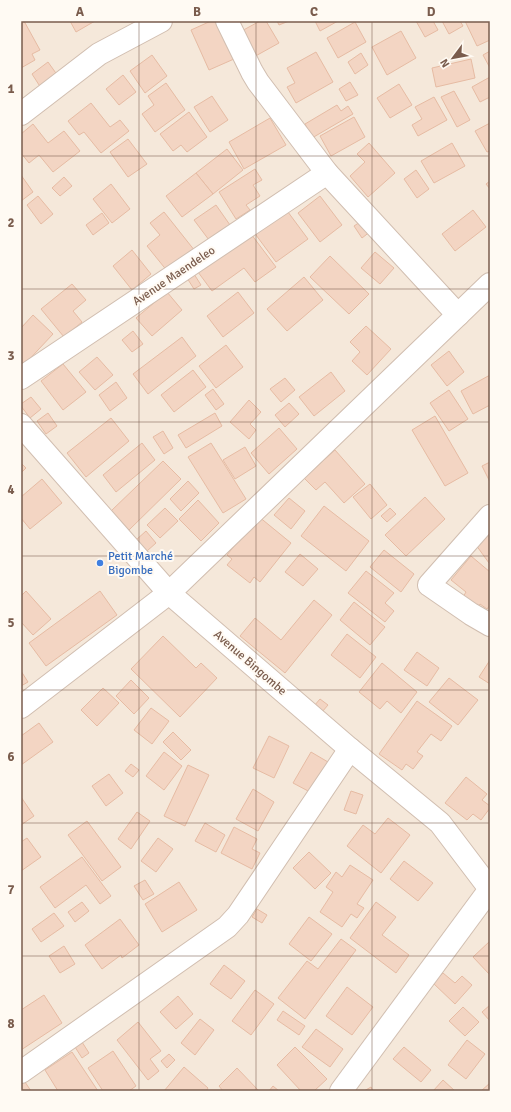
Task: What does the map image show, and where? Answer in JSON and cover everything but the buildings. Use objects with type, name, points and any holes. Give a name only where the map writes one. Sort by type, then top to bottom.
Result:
[{"type":"street","points":[[21,114],[99,54],[161,21]]},
{"type":"street","points":[[227,21],[258,82],[327,173],[458,315]]},
{"type":"street","name":"Avenue Maendeleo","points":[[21,378],[327,173]]},
{"type":"street","points":[[21,707],[169,593],[490,284]]},
{"type":"street","name":"Avenue Bingombe","points":[[21,425],[169,593],[350,749],[440,823],[490,889]]},
{"type":"street","points":[[490,516],[429,585],[471,614],[490,625]]},
{"type":"street","points":[[21,1072],[227,927],[238,915],[350,749]]},
{"type":"street","points":[[341,1091],[490,889]]},
{"type":"shaded area","points":[[21,21],[490,21],[490,1091],[21,1091]]},
{"type":"place","name":"Petit Marché Bigombe","points":[[100,563]]}]
